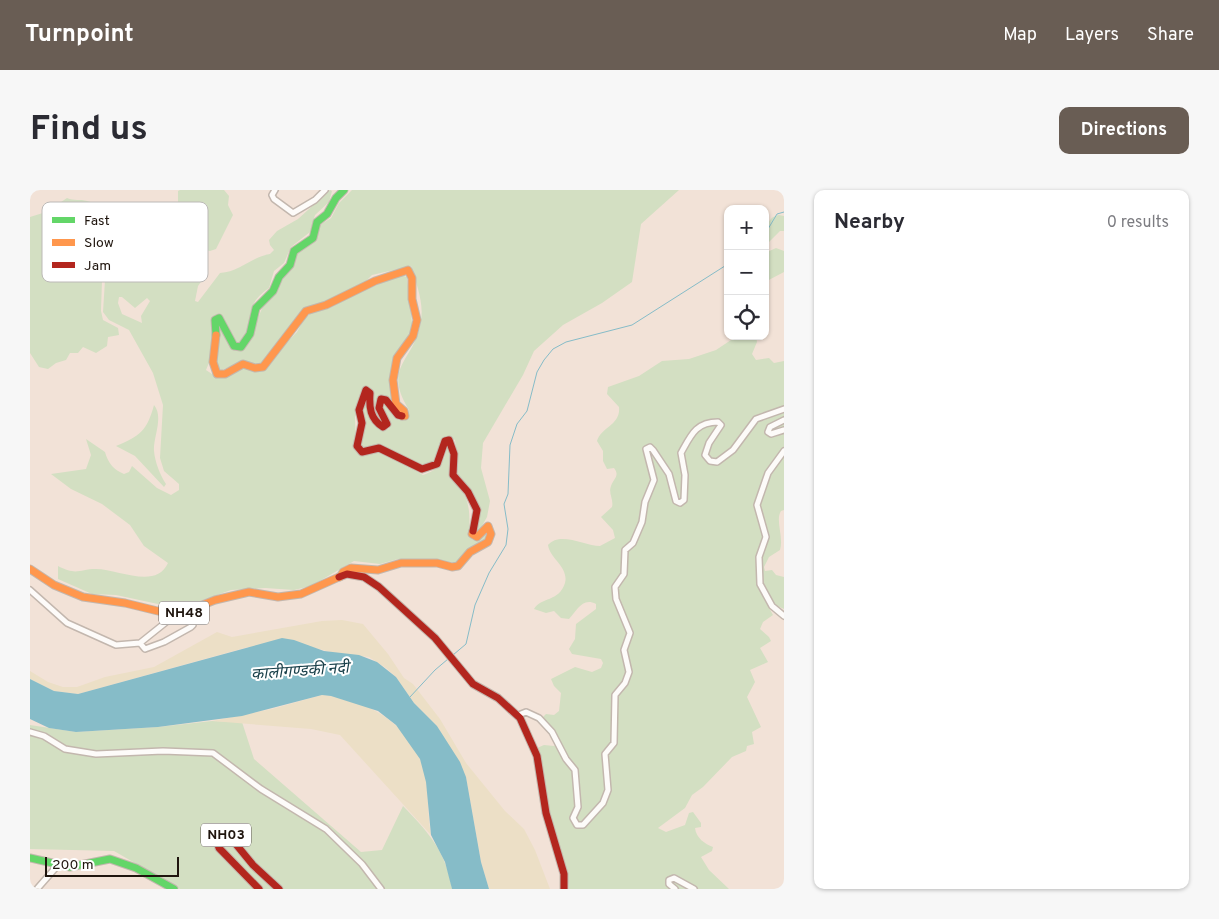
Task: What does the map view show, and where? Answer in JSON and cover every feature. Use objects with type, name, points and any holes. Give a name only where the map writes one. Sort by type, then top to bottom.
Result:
[{"type":"main road","points":[[340,577],[343,572],[351,568],[378,570],[401,562],[437,563],[458,566],[470,552],[488,542],[491,534],[488,526],[477,537],[472,534],[477,510],[470,495],[453,475],[454,454],[449,440],[446,441],[438,464],[430,469],[422,469],[379,448],[362,452],[358,446],[362,423],[359,410],[366,390],[370,393],[371,414],[380,426],[383,427],[387,424],[379,408],[381,399],[386,400],[398,415],[405,416],[404,411],[396,404],[393,380],[400,351],[413,336],[416,325],[412,278],[408,270],[376,278],[364,288],[319,309],[306,311],[263,367],[255,368],[243,364],[225,374],[217,374],[214,371],[212,357],[216,342],[215,320],[219,318],[221,320],[234,346],[241,346],[250,334],[258,305],[273,291],[279,277],[290,265],[294,251],[313,238],[317,222],[327,217],[336,196],[344,190]]},
{"type":"main road","name":"NH48","points":[[30,569],[45,580],[68,592],[91,600],[125,603],[170,614],[190,611],[215,600],[249,592],[278,597],[301,594],[347,574],[358,574],[371,582],[442,645],[473,684],[498,698],[520,718],[537,756],[546,813],[564,874],[564,889]]},
{"type":"main road","name":"NH03","points":[[259,889],[219,848],[217,842],[219,837],[225,835],[230,837],[253,865],[279,889]]},
{"type":"main road","points":[[30,858],[58,865],[76,866],[110,859],[136,868],[174,889]]},
{"type":"street","points":[[274,190],[272,195],[274,199],[293,213],[315,200],[325,190]]},
{"type":"street","points":[[520,718],[526,712],[532,714],[557,738],[566,759],[574,770],[578,807],[573,818],[577,825],[582,826],[603,803],[608,790],[605,754],[614,743],[615,695],[625,683],[630,672],[624,650],[630,632],[616,599],[615,587],[624,574],[626,550],[633,543],[642,522],[645,502],[654,480],[646,449],[650,447],[653,450],[670,474],[676,502],[680,503],[684,500],[685,481],[681,452],[696,428],[711,422],[718,422],[721,425],[709,443],[705,455],[710,461],[717,462],[733,450],[756,419],[784,409]]},
{"type":"street","points":[[784,420],[770,427],[768,432],[771,434],[784,430]]},
{"type":"street","points":[[784,451],[768,473],[757,505],[766,537],[758,558],[760,584],[772,606],[784,616]]},
{"type":"street","points":[[30,590],[60,618],[77,629],[116,645],[140,643],[165,623],[170,614]]},
{"type":"street","points":[[140,643],[143,648],[148,649],[191,627],[193,625],[190,611]]},
{"type":"street","points":[[30,732],[44,736],[65,749],[96,754],[163,751],[213,753],[261,789],[326,829],[362,864],[381,889]]},
{"type":"street","points":[[37,889],[58,865]]},
{"type":"street","points":[[675,889],[669,884],[669,880],[674,878],[694,889]]},
{"type":"green space","points":[[180,190],[224,190],[229,196],[228,205],[233,215],[216,249],[208,251],[208,202],[178,202],[178,191]]},
{"type":"green space","points":[[330,190],[332,191],[329,202],[315,215],[310,232],[291,247],[284,263],[274,271],[269,288],[255,302],[248,328],[240,343],[233,341],[221,316],[213,317],[211,358],[206,370],[215,376],[224,378],[244,366],[258,371],[267,368],[280,349],[297,332],[304,319],[311,313],[332,307],[355,294],[401,275],[407,277],[413,332],[399,351],[393,366],[392,374],[396,405],[382,395],[378,397],[385,424],[383,425],[361,394],[355,417],[356,450],[364,454],[382,453],[423,475],[440,465],[447,447],[450,447],[450,477],[466,497],[469,511],[469,536],[473,540],[488,532],[488,538],[454,563],[420,559],[398,559],[380,564],[354,561],[311,586],[294,590],[265,588],[231,590],[197,602],[172,607],[116,595],[92,594],[58,579],[58,566],[70,571],[96,569],[146,577],[162,571],[168,563],[144,546],[130,525],[102,504],[71,489],[51,474],[86,469],[91,455],[86,439],[105,452],[112,466],[120,472],[124,474],[129,472],[132,466],[157,488],[171,495],[179,490],[179,484],[164,471],[160,458],[163,405],[153,373],[129,330],[109,320],[103,312],[105,282],[201,282],[198,286],[195,301],[198,302],[220,273],[234,270],[257,258],[270,254],[274,250],[269,240],[277,231],[298,219]],"holes":[[[119,297],[122,297],[135,308],[147,298],[150,301],[141,316],[142,323],[122,314],[118,303]]]},
{"type":"green space","points":[[352,190],[679,190],[641,224],[632,282],[602,303],[563,325],[534,351],[523,375],[483,443],[481,468],[490,501],[487,517],[478,533],[475,532],[478,520],[476,498],[455,470],[458,461],[455,440],[448,436],[435,460],[428,467],[393,451],[362,449],[360,446],[361,413],[367,397],[367,411],[380,430],[389,429],[390,425],[382,412],[384,402],[394,414],[402,418],[406,419],[409,410],[401,395],[398,383],[399,373],[418,334],[422,313],[419,293],[411,266],[372,275],[363,284],[300,313],[265,361],[259,366],[243,361],[222,370],[217,369],[216,360],[220,324],[229,345],[236,351],[244,349],[251,338],[265,303],[291,268],[296,255],[316,238],[320,225],[331,218],[339,203]]},
{"type":"green space","points":[[67,198],[92,202],[61,202]]},
{"type":"green space","points":[[42,213],[42,282],[102,282],[101,311],[103,320],[118,328],[119,335],[108,337],[107,346],[96,353],[83,347],[78,353],[70,353],[66,360],[56,363],[48,369],[39,367],[30,353],[30,217]]},
{"type":"green space","points":[[774,216],[784,216],[784,231],[780,231],[769,242],[769,222]]},
{"type":"green space","points":[[776,248],[784,251],[784,272],[769,280],[769,251]]},
{"type":"green space","points":[[731,340],[757,340],[752,354],[756,360],[769,358],[774,363],[784,361],[784,510],[779,515],[781,545],[780,550],[769,557],[764,567],[765,571],[772,570],[776,575],[784,577],[784,609],[773,604],[768,606],[773,615],[763,622],[760,629],[771,641],[760,648],[768,662],[750,670],[755,682],[747,697],[761,727],[752,732],[754,744],[747,746],[746,751],[732,757],[703,787],[692,795],[685,808],[658,828],[666,832],[685,825],[689,813],[693,812],[701,823],[701,827],[695,828],[697,835],[713,847],[712,851],[701,857],[709,870],[729,889],[569,889],[567,874],[554,839],[537,748],[544,745],[554,746],[560,742],[559,737],[542,718],[546,714],[554,715],[559,711],[561,693],[554,686],[551,679],[575,667],[592,672],[601,668],[603,663],[601,659],[572,654],[569,649],[575,639],[576,624],[596,609],[596,604],[587,602],[583,604],[569,619],[561,618],[554,611],[546,613],[534,609],[537,605],[559,593],[565,583],[566,577],[564,572],[549,550],[548,545],[559,539],[566,539],[600,546],[615,538],[613,530],[601,517],[612,507],[610,489],[616,473],[614,468],[607,469],[603,461],[603,451],[597,441],[602,432],[614,422],[619,413],[619,407],[607,394],[608,387],[639,376],[662,361],[689,359],[716,350]]},
{"type":"green space","points":[[154,405],[158,415],[154,445],[155,460],[166,484],[164,487],[135,456],[116,446],[141,432],[148,421]]},
{"type":"green space","points":[[212,721],[242,722],[254,759],[361,852],[382,850],[403,806],[435,843],[445,864],[452,889],[283,889],[259,867],[230,833],[222,832],[215,838],[215,849],[256,889],[180,889],[114,851],[30,849],[30,725],[76,732],[158,727]]},
{"type":"green space","points":[[225,837],[276,889],[262,889],[219,844],[220,839]]},
{"type":"sand","points":[[342,620],[363,624],[388,654],[404,678],[413,684],[440,719],[466,763],[505,811],[524,829],[535,850],[550,889],[489,889],[481,862],[466,777],[437,726],[414,703],[396,677],[369,657],[335,653],[311,647],[248,647],[78,694],[54,691],[30,679],[30,671],[48,682],[63,687],[77,687],[105,677],[154,667],[217,632],[232,637],[322,621]]},
{"type":"sand","points":[[322,695],[339,697],[370,708],[398,727],[409,740],[418,754],[424,770],[431,835],[340,735],[311,729],[212,721],[272,709]]},
{"type":"water","name":"कालीगण्डकी नदी","points":[[282,638],[294,640],[324,651],[359,655],[377,662],[396,677],[414,703],[437,726],[460,762],[466,777],[481,862],[489,889],[452,889],[445,862],[431,835],[426,782],[420,759],[396,725],[378,711],[331,696],[322,695],[242,716],[158,727],[76,732],[49,728],[30,719],[30,679],[54,691],[78,694]]},
{"type":"waterway","points":[[769,227],[777,214],[784,212]]},
{"type":"waterway","points":[[453,655],[466,644],[475,605],[489,573],[506,545],[508,529],[504,504],[508,494],[510,445],[517,424],[527,411],[537,372],[544,360],[553,349],[566,342],[632,325],[724,267]]},
{"type":"waterway","points":[[410,697],[448,659]]},
{"type":"traffic: fast","points":[[216,335],[215,320],[219,318],[234,346],[241,347],[250,334],[256,308],[273,291],[279,277],[290,265],[294,251],[313,238],[317,222],[327,214],[336,198],[344,190]]},
{"type":"traffic: fast","points":[[30,858],[70,867],[110,859],[136,868],[174,889]]},
{"type":"traffic: slow","points":[[216,335],[213,362],[217,374],[225,374],[243,364],[255,368],[263,367],[306,311],[326,305],[375,281],[408,270],[412,278],[412,299],[417,320],[413,336],[397,358],[393,380],[396,404],[404,411],[405,416],[402,416]]},
{"type":"traffic: slow","points":[[340,577],[343,572],[351,568],[378,570],[401,563],[437,563],[452,567],[458,566],[470,552],[488,542],[491,534],[488,526],[477,537],[472,534],[473,531]]},
{"type":"traffic: slow","points":[[30,569],[54,585],[83,597],[125,603],[170,614],[182,613],[215,600],[249,592],[278,597],[301,594],[339,577]]},
{"type":"traffic: jam","points":[[402,416],[398,415],[386,400],[381,399],[379,408],[387,424],[383,427],[373,416],[370,408],[370,393],[366,390],[359,410],[362,423],[357,446],[362,452],[379,448],[422,469],[437,464],[445,441],[449,440],[454,454],[453,475],[468,492],[477,510],[473,531]]},
{"type":"traffic: jam","points":[[339,577],[347,574],[364,577],[379,587],[435,638],[473,684],[498,698],[520,718],[537,756],[546,813],[564,874],[564,889]]},
{"type":"traffic: jam","points":[[259,889],[219,848],[217,842],[219,837],[225,835],[230,837],[253,865],[279,889]]}]
